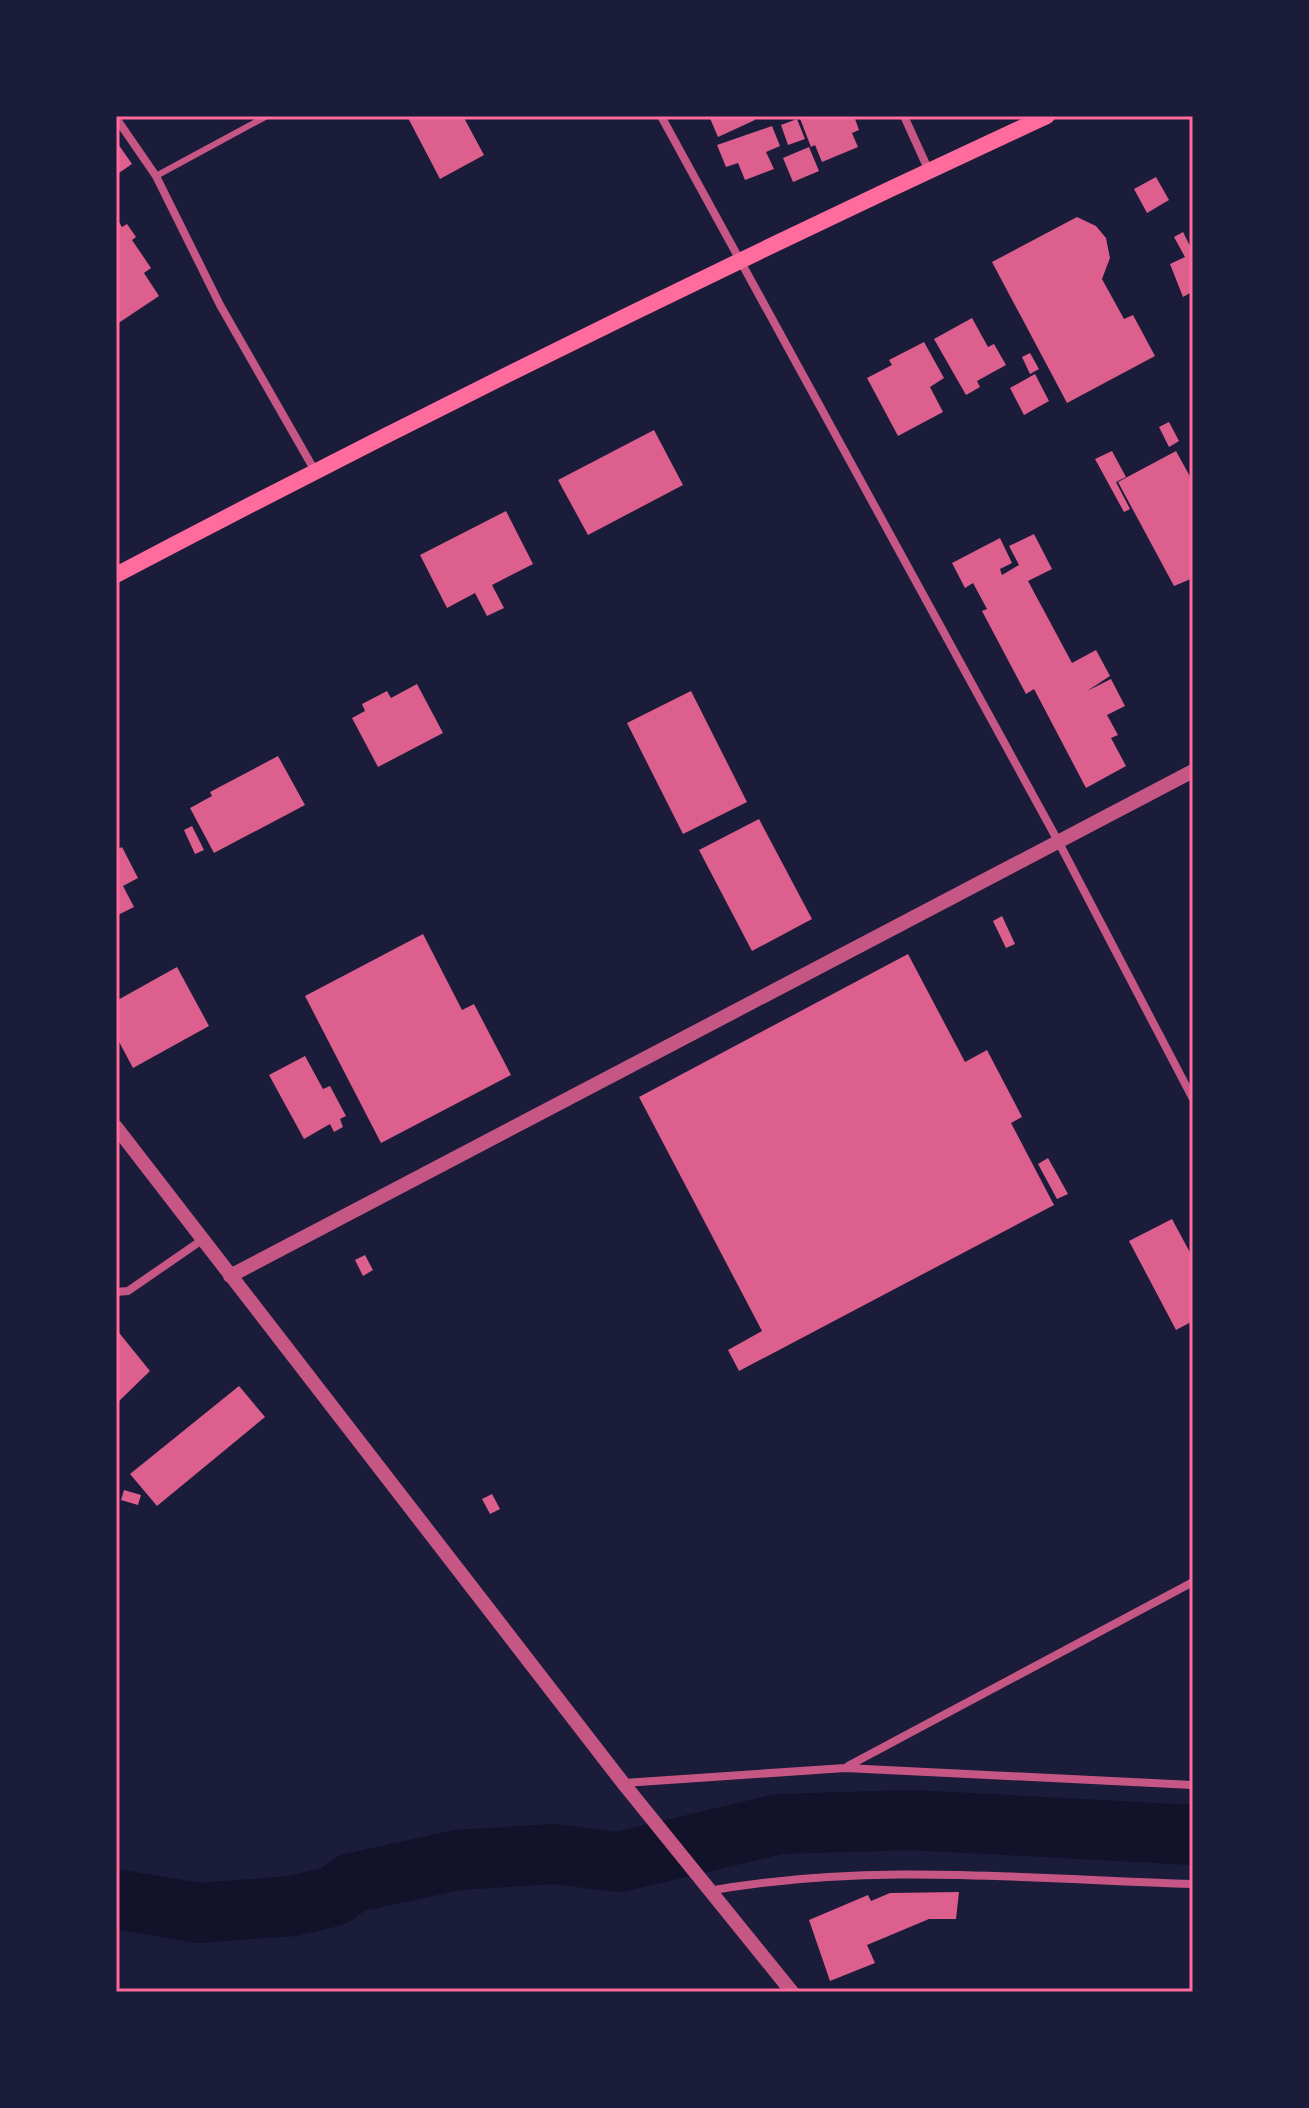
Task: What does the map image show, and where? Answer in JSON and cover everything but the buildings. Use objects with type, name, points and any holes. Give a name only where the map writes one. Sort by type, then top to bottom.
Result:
[{"type":"main road","points":[[116,575],[315,471],[740,261],[1047,116]]},
{"type":"street","points":[[661,116],[1058,841],[1193,1099]]},
{"type":"street","points":[[904,116],[929,171]]},
{"type":"street","points":[[116,118],[156,176],[220,305],[315,471]]},
{"type":"street","points":[[230,1276],[1193,771]]},
{"type":"street","points":[[116,1127],[623,1783],[792,1992]]},
{"type":"street","points":[[116,1292],[128,1291],[202,1240]]},
{"type":"street","points":[[845,1768],[1193,1582]]},
{"type":"street","points":[[623,1783],[845,1768],[1193,1785]]},
{"type":"street","points":[[708,1891],[766,1881],[870,1874],[1193,1884]]},
{"type":"lane","points":[[156,176],[267,116]]},
{"type":"waterway","points":[[116,1899],[198,1913],[293,1906],[334,1896],[352,1883],[458,1860],[553,1854],[619,1862],[779,1824],[913,1820],[1193,1835]]}]
